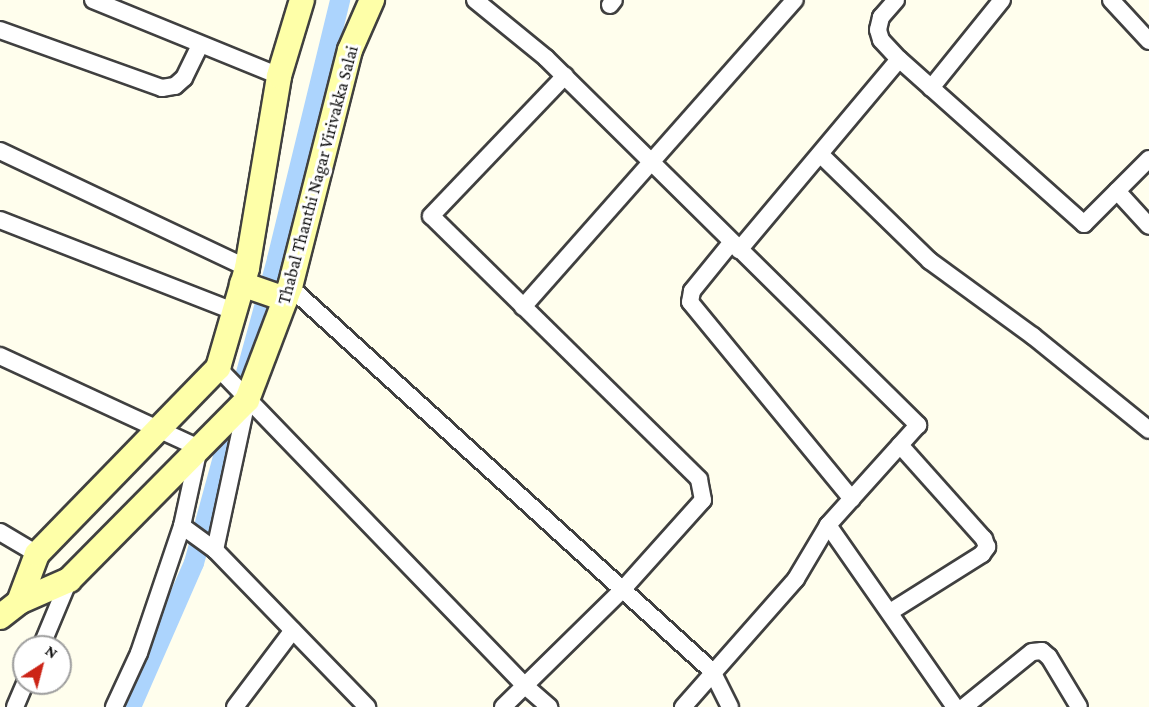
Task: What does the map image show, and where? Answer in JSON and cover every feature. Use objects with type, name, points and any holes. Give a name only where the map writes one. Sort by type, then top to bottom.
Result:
[{"type":"main road","name":"Thabal Thanthi Nagar Virivakka Salai","points":[[234,395],[234,310],[244,276],[279,76],[302,0]]},
{"type":"main road","name":"Thabal Thanthi Nagar Virivakka Salai","points":[[9,609],[69,580],[198,448],[234,395],[288,293],[350,50],[372,0]]},
{"type":"main road","points":[[244,276],[288,293]]},
{"type":"main road","name":"Thabal Thanthi Nagar Virivakka Salai","points":[[9,609],[37,554],[160,431],[234,395]]},
{"type":"street","points":[[93,0],[279,76]]},
{"type":"street","points":[[475,0],[565,76],[735,247],[918,425],[828,525],[796,579],[712,671],[683,707]]},
{"type":"street","points":[[523,307],[795,0]]},
{"type":"street","points":[[896,0],[882,17],[878,30],[881,40],[899,59],[1084,224],[1149,159]]},
{"type":"street","points":[[931,88],[1002,0]]},
{"type":"street","points":[[1114,1],[1149,41]]},
{"type":"street","points":[[0,30],[162,88],[175,87],[184,78],[200,45]]},
{"type":"street","points":[[852,499],[690,302],[692,291],[821,155],[899,59]]},
{"type":"street","points":[[503,707],[523,684],[624,588],[703,500],[699,479],[431,216],[565,76]]},
{"type":"street","points":[[0,151],[244,276]]},
{"type":"street","points":[[821,155],[930,261],[1033,336],[1149,429]]},
{"type":"street","points":[[1117,191],[1149,226]]},
{"type":"street","points":[[0,220],[234,310]]},
{"type":"street","points":[[288,293],[624,588],[712,671],[730,707]]},
{"type":"street","points":[[0,356],[198,448],[183,526],[139,653],[114,707]]},
{"type":"street","points":[[214,550],[234,395]]},
{"type":"street","points":[[234,395],[303,453],[523,684],[549,707]]},
{"type":"street","points":[[890,612],[982,554],[987,547],[984,539],[900,445]]},
{"type":"street","points":[[828,525],[955,707]]},
{"type":"street","points":[[183,526],[214,550],[367,707]]},
{"type":"street","points":[[0,532],[37,554]]},
{"type":"street","points":[[46,635],[69,580]]},
{"type":"street","points":[[235,707],[292,630]]},
{"type":"street","points":[[964,707],[1032,652],[1042,651],[1049,657],[1079,707]]},
{"type":"waterway","points":[[131,707],[194,563],[277,259],[340,0]]}]
